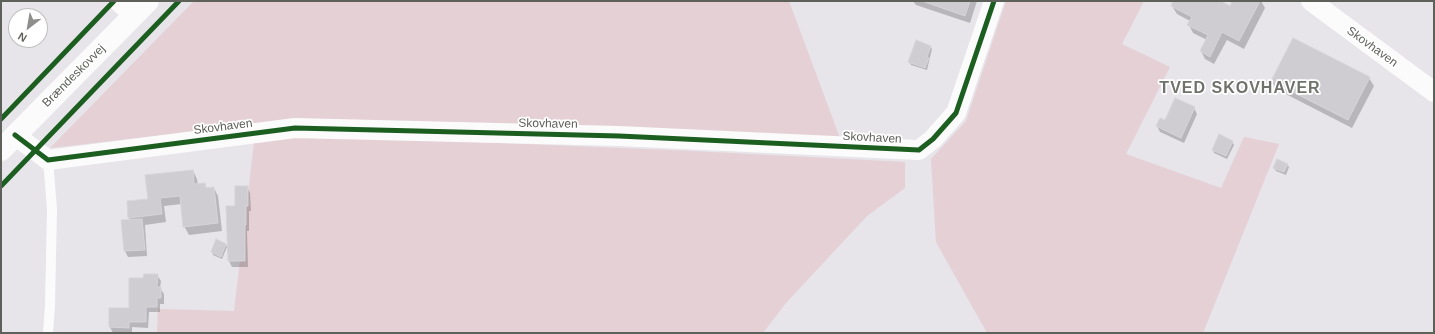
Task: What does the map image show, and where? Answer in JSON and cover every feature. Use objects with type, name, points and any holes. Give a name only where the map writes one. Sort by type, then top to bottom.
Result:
[{"type":"street","name":"Skovhaven","points":[[48,160],[295,128],[619,136],[919,150],[933,139],[956,113],[994,1]]},
{"type":"street","name":"Skovhaven","points":[[1311,1],[1434,92]]},
{"type":"street","name":"Brændeskovvej","points":[[8,143],[134,6]]},
{"type":"street","points":[[8,143],[48,160]]},
{"type":"lane","points":[[48,160],[52,208],[48,333]]},
{"type":"shaded area","points":[[194,1],[789,1],[840,138],[288,121],[50,148]]},
{"type":"shaded area","points":[[1006,1],[1144,1],[1122,44],[1170,67],[1126,154],[1221,188],[1244,137],[1279,144],[1203,333],[987,333],[936,242],[931,159],[966,121]]},
{"type":"shaded area","points":[[308,135],[692,151],[905,162],[905,188],[867,216],[786,303],[763,333],[157,333],[158,309],[234,311],[254,143]]},
{"type":"building","points":[[922,1],[970,1],[965,16]]},
{"type":"building","points":[[1173,1],[1221,1],[1230,6],[1232,1],[1260,1],[1239,41],[1222,32],[1210,57],[1200,51],[1208,35],[1187,25],[1192,17],[1171,6]]},
{"type":"building","points":[[1293,38],[1370,77],[1348,120],[1271,81]]},
{"type":"building","points":[[916,40],[931,46],[927,57],[929,58],[925,68],[908,62]]},
{"type":"building","points":[[1175,98],[1195,107],[1181,138],[1156,126],[1160,118],[1165,120]]},
{"type":"building","points":[[1219,134],[1233,141],[1226,156],[1212,150]]},
{"type":"building","points":[[1277,159],[1288,164],[1284,172],[1273,168]]},
{"type":"building","points":[[193,170],[194,184],[205,183],[206,188],[214,187],[218,223],[183,227],[180,196],[160,198],[162,214],[128,218],[127,201],[148,199],[145,175]]},
{"type":"building","points":[[235,186],[248,186],[248,206],[246,206],[245,225],[245,261],[228,261],[226,206],[235,206]]},
{"type":"building","points":[[142,219],[145,250],[124,251],[121,220]]},
{"type":"building","points":[[216,239],[226,244],[221,257],[211,252]]},
{"type":"building","points":[[144,274],[158,274],[157,287],[161,287],[161,298],[157,298],[157,307],[146,307],[146,322],[129,322],[129,328],[109,327],[109,308],[129,308],[129,278],[143,278]]},
{"type":"cycle path","points":[[1,119],[114,1]]},
{"type":"cycle path","points":[[1,186],[179,1]]},
{"type":"cycle path","points":[[15,135],[48,160],[295,128],[619,136],[919,150],[933,139],[956,113],[994,1]]},
{"type":"district","name":"TVED SKOVHAVER","points":[[1240,89]]}]
